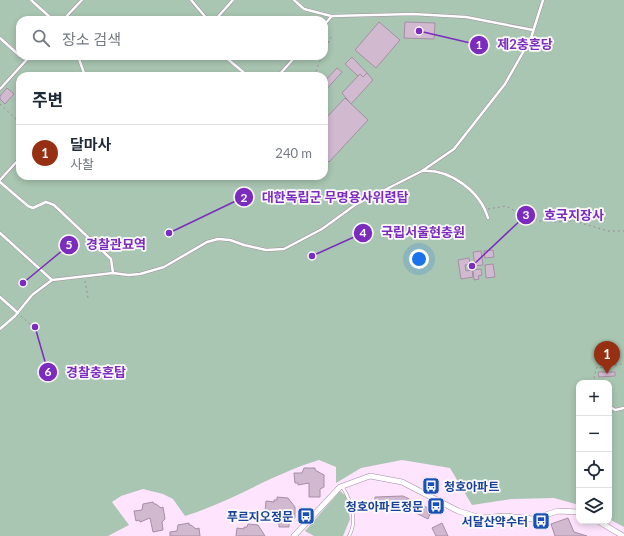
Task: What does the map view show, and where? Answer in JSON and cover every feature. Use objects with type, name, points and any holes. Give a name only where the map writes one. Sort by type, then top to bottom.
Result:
[{"type":"street","points":[[298,535],[341,486],[370,476],[385,477],[402,482],[458,512],[481,518],[505,516],[533,519],[558,511],[576,512]]},
{"type":"street","points":[[603,524],[623,536]]},
{"type":"lane","points":[[31,0],[49,16]]},
{"type":"lane","points":[[67,16],[82,0]]},
{"type":"lane","points":[[191,0],[205,16]]},
{"type":"lane","points":[[219,16],[233,0]]},
{"type":"lane","points":[[294,0],[304,9],[332,16],[413,14],[466,17],[533,30]]},
{"type":"lane","points":[[0,328],[18,313],[32,295],[52,280],[113,273],[128,275],[154,270],[176,260],[207,242],[218,239],[230,240],[244,246],[266,250],[284,249],[322,229],[355,205],[422,171],[454,149],[505,84],[531,38],[543,0]]},
{"type":"lane","points":[[328,20],[332,16]]},
{"type":"lane","points":[[0,38],[16,52]]},
{"type":"lane","points":[[79,60],[84,72]]},
{"type":"lane","points":[[229,60],[243,72]]},
{"type":"lane","points":[[282,72],[292,60]]},
{"type":"lane","points":[[0,89],[26,61]]},
{"type":"lane","points":[[16,163],[0,181],[28,206],[33,208],[46,202],[54,205],[111,260],[113,273]]},
{"type":"lane","points":[[422,171],[432,170],[450,176],[473,191],[486,209],[488,218]]},
{"type":"lane","points":[[0,233],[52,280]]},
{"type":"lane","points":[[0,297],[18,313]]},
{"type":"lane","points":[[612,408],[615,410],[624,408]]},
{"type":"lane","points":[[341,486],[347,494],[355,520],[349,536]]},
{"type":"path","points":[[328,43],[331,37]]},
{"type":"path","points":[[316,72],[320,60]]},
{"type":"path","points":[[0,104],[16,118]]},
{"type":"path","points":[[486,209],[506,206],[524,216],[540,221],[557,222],[574,220],[608,231],[624,231]]},
{"type":"path","points":[[84,276],[88,298]]},
{"type":"path","points":[[18,313],[32,326]]},
{"type":"path","points":[[595,380],[594,376],[597,367],[606,368],[614,364],[624,364]]},
{"type":"green space","points":[[0,0],[624,0],[624,527],[612,521],[612,380],[576,380],[576,504],[554,498],[512,499],[472,505],[450,468],[402,460],[361,468],[336,483],[336,467],[319,460],[185,516],[173,499],[163,494],[143,489],[121,496],[112,502],[129,525],[108,536],[0,536]]},
{"type":"green space","points":[[340,491],[346,496],[350,519],[343,536],[314,536],[305,531]]},
{"type":"building","points":[[379,22],[400,40],[376,68],[355,50]]},
{"type":"building","points":[[405,22],[435,23],[434,39],[404,38]]},
{"type":"building","points":[[352,57],[367,73],[363,77],[360,74],[358,76],[345,64]]},
{"type":"building","points":[[337,68],[342,72],[328,88],[328,78]]},
{"type":"building","points":[[367,73],[373,80],[351,104],[342,93],[360,74],[363,77]]},
{"type":"building","points":[[7,88],[14,94],[5,104],[0,99],[0,96]]},
{"type":"building","points":[[345,98],[368,120],[329,162],[328,161],[328,116]]},
{"type":"building","points":[[493,250],[494,257],[485,258],[484,251]]},
{"type":"building","points":[[481,251],[483,265],[475,266],[473,252]]},
{"type":"building","points":[[469,258],[470,264],[465,265],[466,271],[472,270],[473,277],[461,279],[458,260]]},
{"type":"building","points":[[493,264],[495,277],[486,278],[485,265]]},
{"type":"building","points":[[481,269],[482,275],[478,276],[479,279],[474,280],[473,270]]},
{"type":"building","points":[[598,372],[615,372],[615,376],[599,377]]},
{"type":"building","points":[[304,468],[315,468],[315,470],[324,475],[324,487],[320,489],[320,497],[309,497],[309,483],[298,485],[298,483],[295,483],[294,473],[302,473]]},
{"type":"building","points":[[403,496],[432,510],[428,519],[402,506],[375,507],[375,497]]},
{"type":"building","points":[[277,497],[288,498],[295,507],[295,518],[289,520],[289,527],[279,527],[279,523],[277,523],[277,519],[279,519],[277,513],[269,514],[269,512],[265,512],[266,501],[274,502],[274,500],[277,500]]},
{"type":"building","points":[[153,502],[161,508],[163,507],[165,519],[162,522],[163,530],[153,532],[150,518],[140,522],[139,520],[136,521],[134,511],[142,510],[143,504]]},
{"type":"building","points":[[568,518],[574,532],[587,536],[555,536],[551,524]]},
{"type":"building","points":[[189,523],[189,525],[196,529],[199,528],[200,536],[170,536],[170,532],[177,531],[178,525]]},
{"type":"building","points":[[442,523],[448,536],[436,536],[432,528]]},
{"type":"building","points":[[248,524],[258,525],[265,536],[236,536],[237,528],[244,529],[244,527],[247,527]]},
{"type":"place","name":"제2충혼당","points":[[419,31]]},
{"type":"place","name":"대한독립군 무명용사위령탑","points":[[169,233]]},
{"type":"place","name":"국립서울현충원","points":[[312,256]]},
{"type":"place","name":"호국지장사","points":[[472,266]]},
{"type":"place","name":"경찰관묘역","points":[[23,283]]},
{"type":"place","name":"경찰충혼탑","points":[[35,327]]},
{"type":"place","name":"달마사","points":[[607,374]]},
{"type":"place","name":"청호아파트","points":[[431,486]]},
{"type":"place","name":"청호아파트정문","points":[[436,506]]},
{"type":"place","name":"푸르지오정문","points":[[306,516]]},
{"type":"place","name":"서달산약수터","points":[[541,521]]}]
